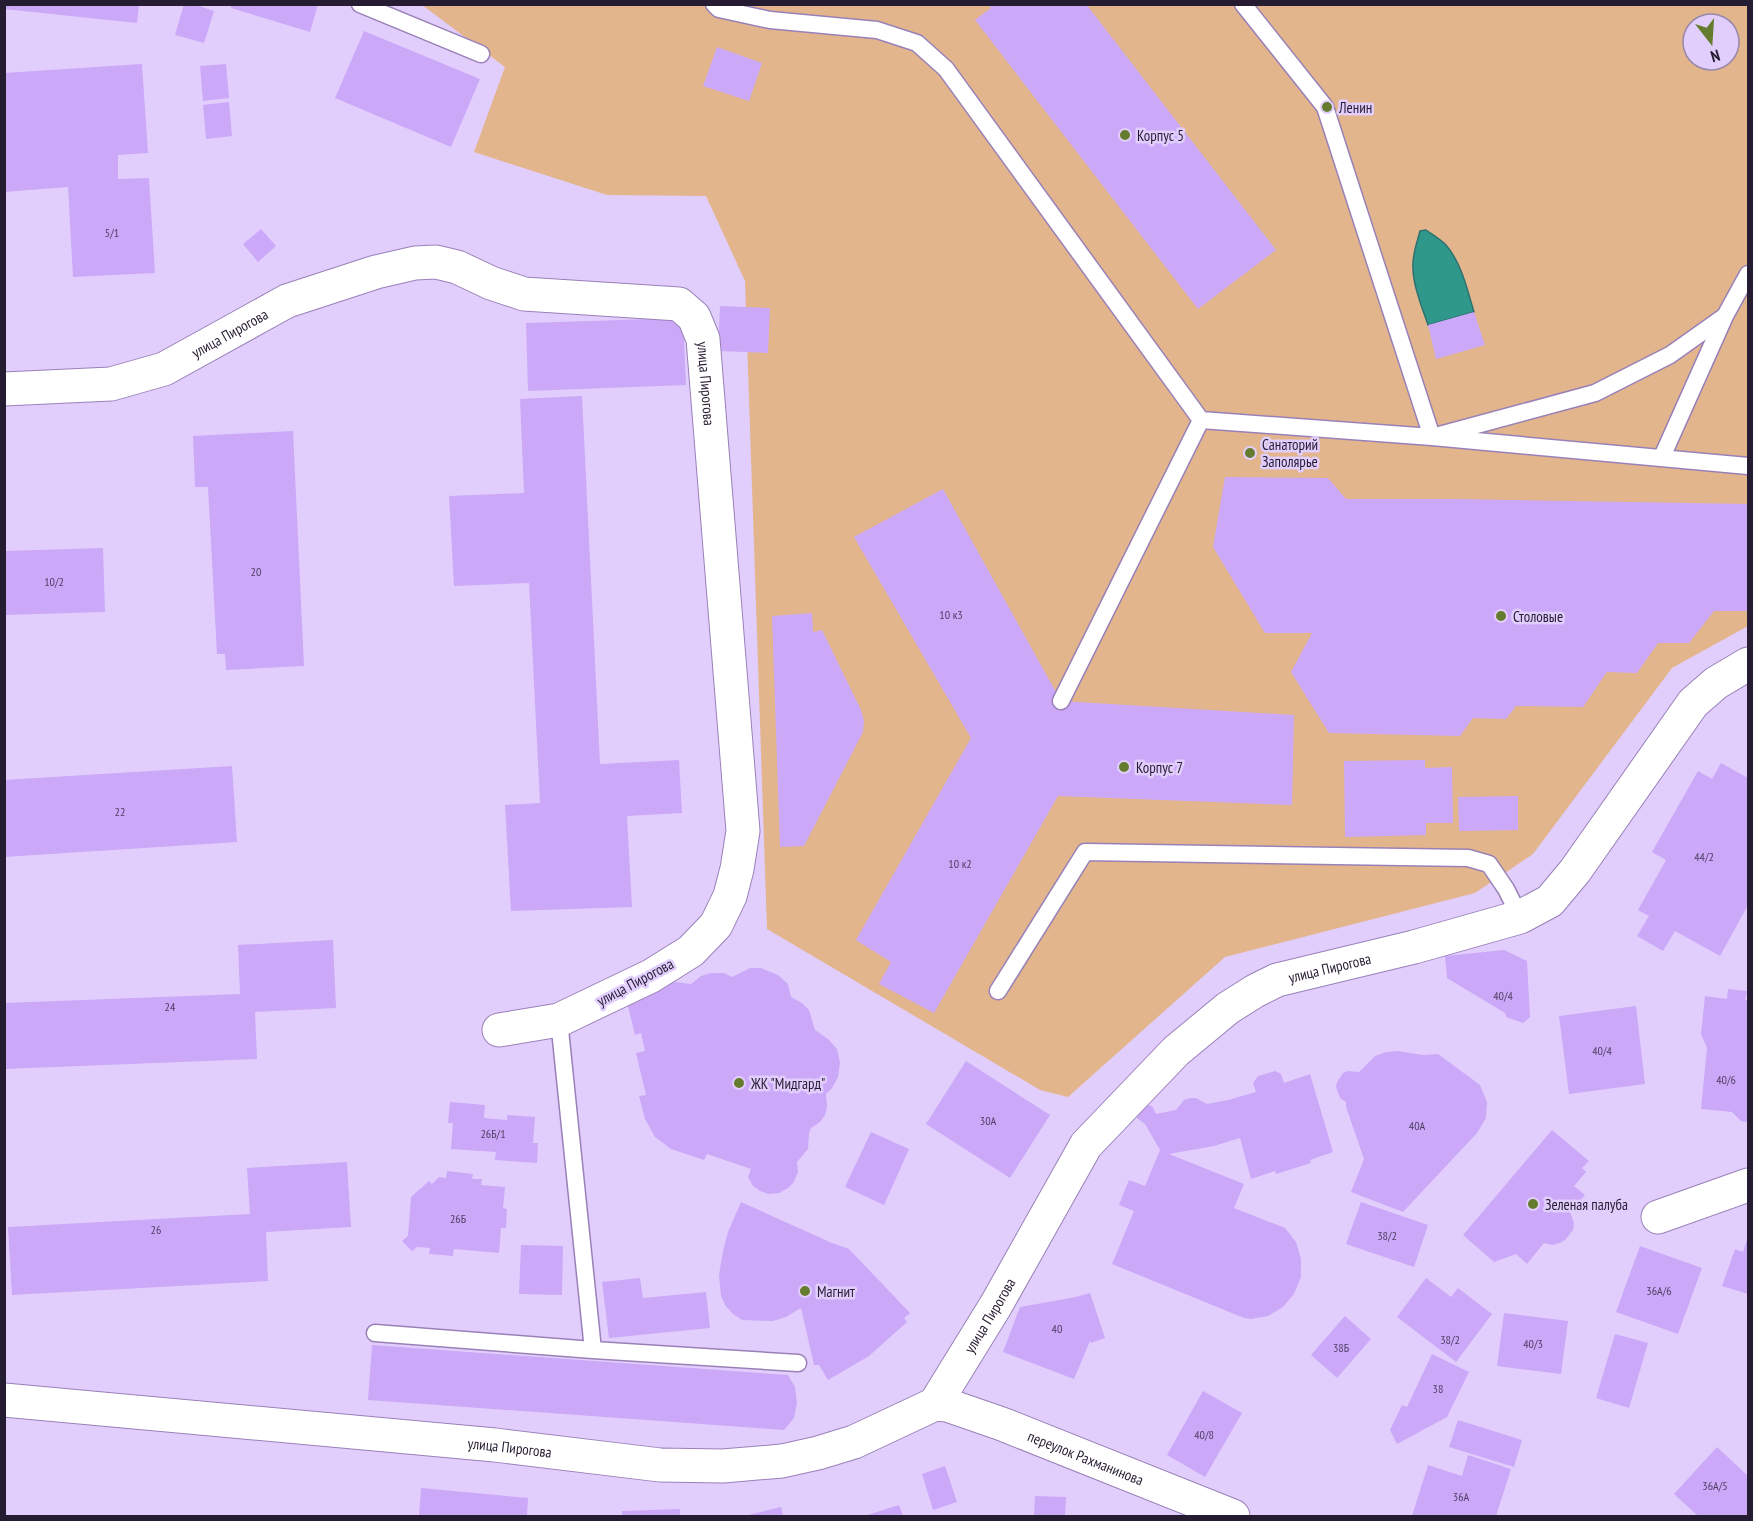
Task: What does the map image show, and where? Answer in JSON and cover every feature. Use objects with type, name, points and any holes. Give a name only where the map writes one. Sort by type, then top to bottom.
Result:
[{"type":"street","name":"улица Пирогова","points":[[4,389],[111,384],[164,369],[287,301],[376,272],[416,263],[436,262],[457,267],[491,283],[524,294],[679,304],[694,317],[703,339],[743,831],[730,896],[716,925],[691,951],[651,976],[559,1020],[499,1030]]},
{"type":"street","name":"улица Пирогова","points":[[4,1400],[495,1445],[660,1465],[723,1467],[782,1461],[854,1442],[935,1404],[996,1305],[1086,1145],[1176,1051],[1228,1008],[1277,980],[1414,947],[1520,917],[1550,901],[1575,871],[1693,703],[1716,683],[1749,664]]},
{"type":"street","points":[[1658,1217],[1749,1185]]},
{"type":"street","name":"переулок Рахманинова","points":[[935,1404],[947,1405],[1002,1424],[1233,1516]]},
{"type":"lane","points":[[360,4],[481,54]]},
{"type":"lane","points":[[714,4],[719,9],[770,20],[877,30],[917,43],[946,69],[1201,420],[1432,437],[1749,466]]},
{"type":"lane","points":[[1243,4],[1325,107],[1432,437]]},
{"type":"lane","points":[[1662,457],[1725,316],[1749,274]]},
{"type":"lane","points":[[1432,437],[1594,393],[1670,355],[1725,316]]},
{"type":"lane","points":[[1061,701],[1201,420]]},
{"type":"lane","points":[[998,991],[1085,852],[1468,858],[1489,864],[1506,889],[1520,917]]},
{"type":"lane","points":[[559,1020],[593,1350]]},
{"type":"lane","points":[[375,1333],[798,1363]]},
{"type":"shaded area","name":"Санаторий Заполярье","points":[[422,5],[1748,5],[1748,626],[1672,668],[1533,854],[1475,893],[1225,957],[1068,1097],[1040,1090],[767,929],[745,281],[706,196],[607,195],[474,152],[505,67]]},
{"type":"shaded area","points":[[1426,230],[1452,252],[1474,312],[1428,325],[1416,290],[1413,272],[1415,249],[1420,231]]},
{"type":"building","points":[[4,4],[139,4],[137,23],[4,9]]},
{"type":"building","points":[[184,4],[193,4],[214,11],[204,43],[175,35]]},
{"type":"building","points":[[232,4],[318,4],[310,32],[231,8]]},
{"type":"building","name":"Корпус 5","points":[[988,4],[1086,4],[1276,250],[1198,309],[975,20],[991,8]]},
{"type":"building","points":[[364,31],[480,79],[451,147],[335,98]]},
{"type":"building","points":[[717,47],[762,63],[749,101],[703,86]]},
{"type":"building","points":[[142,64],[148,153],[118,155],[118,179],[149,178],[155,273],[73,277],[68,187],[4,192],[4,73]]},
{"type":"building","points":[[226,64],[229,98],[203,101],[200,66]]},
{"type":"building","points":[[229,102],[232,136],[206,139],[203,105]]},
{"type":"building","points":[[261,229],[276,246],[258,262],[243,244]]},
{"type":"building","points":[[720,306],[770,308],[768,353],[718,351]]},
{"type":"building","points":[[1474,312],[1485,345],[1436,359],[1428,325]]},
{"type":"building","points":[[683,318],[686,385],[528,391],[526,323]]},
{"type":"building","points":[[582,396],[600,764],[679,760],[682,813],[627,816],[632,907],[511,911],[505,805],[540,803],[529,583],[454,586],[449,496],[524,493],[520,399]]},
{"type":"building","points":[[293,431],[304,666],[226,670],[225,654],[217,654],[208,487],[195,487],[193,436]]},
{"type":"building","points":[[1225,477],[1328,478],[1346,499],[1748,504],[1748,611],[1714,611],[1689,643],[1658,643],[1637,673],[1607,672],[1583,707],[1516,706],[1506,719],[1473,718],[1460,736],[1329,733],[1291,672],[1312,633],[1265,633],[1213,547]]},
{"type":"building","name":"Корпус 7","points":[[943,489],[1061,701],[1294,715],[1292,805],[1058,796],[934,1013],[879,984],[891,962],[856,940],[971,738],[854,537]]},
{"type":"building","points":[[103,548],[105,612],[4,615],[4,551]]},
{"type":"building","points":[[812,613],[813,632],[822,630],[861,710],[864,721],[863,732],[804,846],[780,847],[772,616]]},
{"type":"building","points":[[1425,760],[1425,768],[1452,767],[1453,823],[1426,823],[1426,835],[1345,837],[1344,761]]},
{"type":"building","points":[[1721,763],[1748,778],[1748,905],[1720,956],[1675,931],[1663,951],[1637,936],[1649,916],[1638,910],[1666,860],[1652,852],[1698,771],[1712,779]]},
{"type":"building","points":[[232,766],[237,842],[4,857],[4,780]]},
{"type":"building","points":[[1518,796],[1518,830],[1459,831],[1458,797]]},
{"type":"building","points":[[333,940],[336,1008],[255,1012],[257,1059],[4,1069],[4,1003],[240,994],[238,945]]},
{"type":"building","points":[[1504,950],[1527,961],[1530,1017],[1523,1023],[1506,1017],[1505,1013],[1447,978],[1445,956]]},
{"type":"building","name":"ЖК \"Мидгард\"","points":[[750,968],[761,968],[778,975],[788,984],[791,997],[809,1010],[815,1030],[837,1049],[840,1063],[838,1077],[826,1094],[825,1115],[811,1128],[808,1149],[797,1162],[798,1172],[794,1182],[779,1193],[769,1194],[753,1186],[748,1177],[751,1169],[707,1154],[704,1160],[671,1149],[655,1137],[645,1119],[639,1096],[646,1095],[636,1053],[645,1051],[641,1033],[635,1035],[626,998],[675,982],[691,984],[701,976],[711,973],[724,973],[732,977]]},
{"type":"building","points":[[1728,989],[1747,991],[1745,1000],[1748,1001],[1748,1122],[1741,1121],[1732,1112],[1701,1109],[1707,1048],[1701,1034],[1705,996],[1727,999]]},
{"type":"building","points":[[1636,1006],[1645,1084],[1569,1094],[1559,1016]]},
{"type":"building","points":[[1398,1051],[1423,1055],[1438,1054],[1480,1085],[1487,1102],[1486,1118],[1477,1133],[1403,1212],[1351,1192],[1364,1159],[1346,1102],[1340,1098],[1336,1087],[1343,1073],[1359,1072],[1375,1056]]},
{"type":"building","points":[[966,1061],[1050,1115],[1010,1178],[926,1124]]},
{"type":"building","points":[[1275,1071],[1281,1074],[1284,1083],[1310,1074],[1333,1152],[1310,1160],[1311,1163],[1251,1179],[1240,1138],[1214,1146],[1169,1154],[1244,1184],[1234,1208],[1285,1228],[1296,1242],[1301,1259],[1301,1277],[1294,1294],[1283,1307],[1268,1316],[1244,1318],[1112,1264],[1134,1211],[1119,1205],[1129,1180],[1145,1186],[1160,1150],[1145,1124],[1137,1118],[1136,1115],[1143,1104],[1152,1106],[1156,1114],[1176,1110],[1184,1100],[1190,1098],[1196,1098],[1207,1104],[1228,1100],[1256,1092],[1253,1083],[1258,1076]]},
{"type":"building","points":[[450,1102],[485,1105],[484,1118],[507,1120],[507,1115],[535,1117],[533,1143],[538,1143],[537,1163],[495,1160],[496,1152],[451,1149],[453,1123],[448,1123]]},
{"type":"building","name":"Зеленая палуба","points":[[1552,1130],[1589,1161],[1582,1168],[1586,1172],[1574,1186],[1585,1195],[1570,1212],[1574,1223],[1573,1230],[1560,1243],[1553,1245],[1544,1243],[1527,1264],[1516,1254],[1494,1262],[1463,1235]]},
{"type":"building","points":[[871,1132],[909,1149],[884,1205],[845,1187]]},
{"type":"building","points":[[347,1162],[351,1227],[266,1232],[268,1281],[12,1295],[8,1227],[250,1214],[247,1168]]},
{"type":"building","points":[[447,1171],[473,1174],[472,1179],[482,1179],[481,1185],[505,1187],[503,1208],[507,1209],[506,1228],[501,1228],[499,1253],[454,1249],[453,1256],[429,1254],[430,1248],[417,1247],[412,1251],[402,1241],[408,1236],[411,1197],[429,1181],[432,1184],[439,1177],[446,1178]]},
{"type":"building","name":"Магнит","points":[[741,1202],[849,1249],[910,1313],[904,1318],[907,1322],[869,1356],[828,1380],[819,1365],[814,1365],[801,1308],[786,1317],[773,1321],[742,1320],[733,1314],[721,1296],[719,1275],[728,1232]]},
{"type":"building","points":[[1361,1202],[1428,1225],[1414,1267],[1346,1244]]},
{"type":"building","points":[[1748,1236],[1748,1294],[1722,1286],[1735,1249],[1743,1252]]},
{"type":"building","points":[[521,1245],[563,1246],[562,1295],[519,1294]]},
{"type":"building","points":[[1640,1246],[1702,1268],[1678,1334],[1616,1312]]},
{"type":"building","points":[[640,1278],[643,1298],[706,1292],[710,1328],[609,1338],[602,1282]]},
{"type":"building","points":[[1426,1278],[1451,1297],[1458,1288],[1492,1314],[1456,1362],[1397,1317]]},
{"type":"building","points":[[1090,1293],[1105,1338],[1091,1343],[1090,1341],[1074,1379],[1003,1352],[1020,1307]]},
{"type":"building","points":[[1504,1313],[1568,1321],[1561,1374],[1497,1366]]},
{"type":"building","points":[[1345,1316],[1371,1339],[1337,1378],[1311,1355]]},
{"type":"building","points":[[1615,1334],[1648,1343],[1629,1408],[1596,1398]]},
{"type":"building","points":[[372,1345],[788,1375],[795,1387],[797,1403],[794,1418],[784,1430],[368,1400]]},
{"type":"building","points":[[1432,1354],[1469,1372],[1447,1417],[1397,1444],[1390,1430],[1402,1405],[1407,1407]]},
{"type":"building","points":[[1203,1391],[1242,1413],[1205,1477],[1167,1455]]},
{"type":"building","points":[[1458,1420],[1522,1440],[1514,1467],[1449,1447]]},
{"type":"building","points":[[1717,1447],[1748,1476],[1748,1516],[1698,1516],[1674,1494]]},
{"type":"building","points":[[1468,1455],[1511,1469],[1496,1516],[1412,1516],[1428,1465],[1462,1476]]},
{"type":"building","points":[[945,1466],[957,1502],[933,1510],[922,1474]]},
{"type":"building","points":[[421,1488],[528,1498],[527,1516],[419,1516]]},
{"type":"building","points":[[1035,1496],[1066,1497],[1065,1516],[1034,1516]]},
{"type":"building","points":[[899,1505],[903,1516],[864,1516]]},
{"type":"building","points":[[781,1507],[783,1516],[744,1516]]},
{"type":"building","points":[[680,1509],[680,1516],[622,1516],[622,1511]]},
{"type":"place","name":"Ленин","points":[[1327,107]]},
{"type":"place","name":"Корпус 5","points":[[1125,135]]},
{"type":"place","name":"Санаторий Заполярье","points":[[1250,453]]},
{"type":"place","name":"Столовые","points":[[1501,616]]},
{"type":"place","name":"Корпус 7","points":[[1124,767]]},
{"type":"place","name":"ЖК \"Мидгард\"","points":[[739,1083]]},
{"type":"place","name":"Зеленая палуба","points":[[1533,1204]]},
{"type":"place","name":"Магнит","points":[[805,1291]]}]
